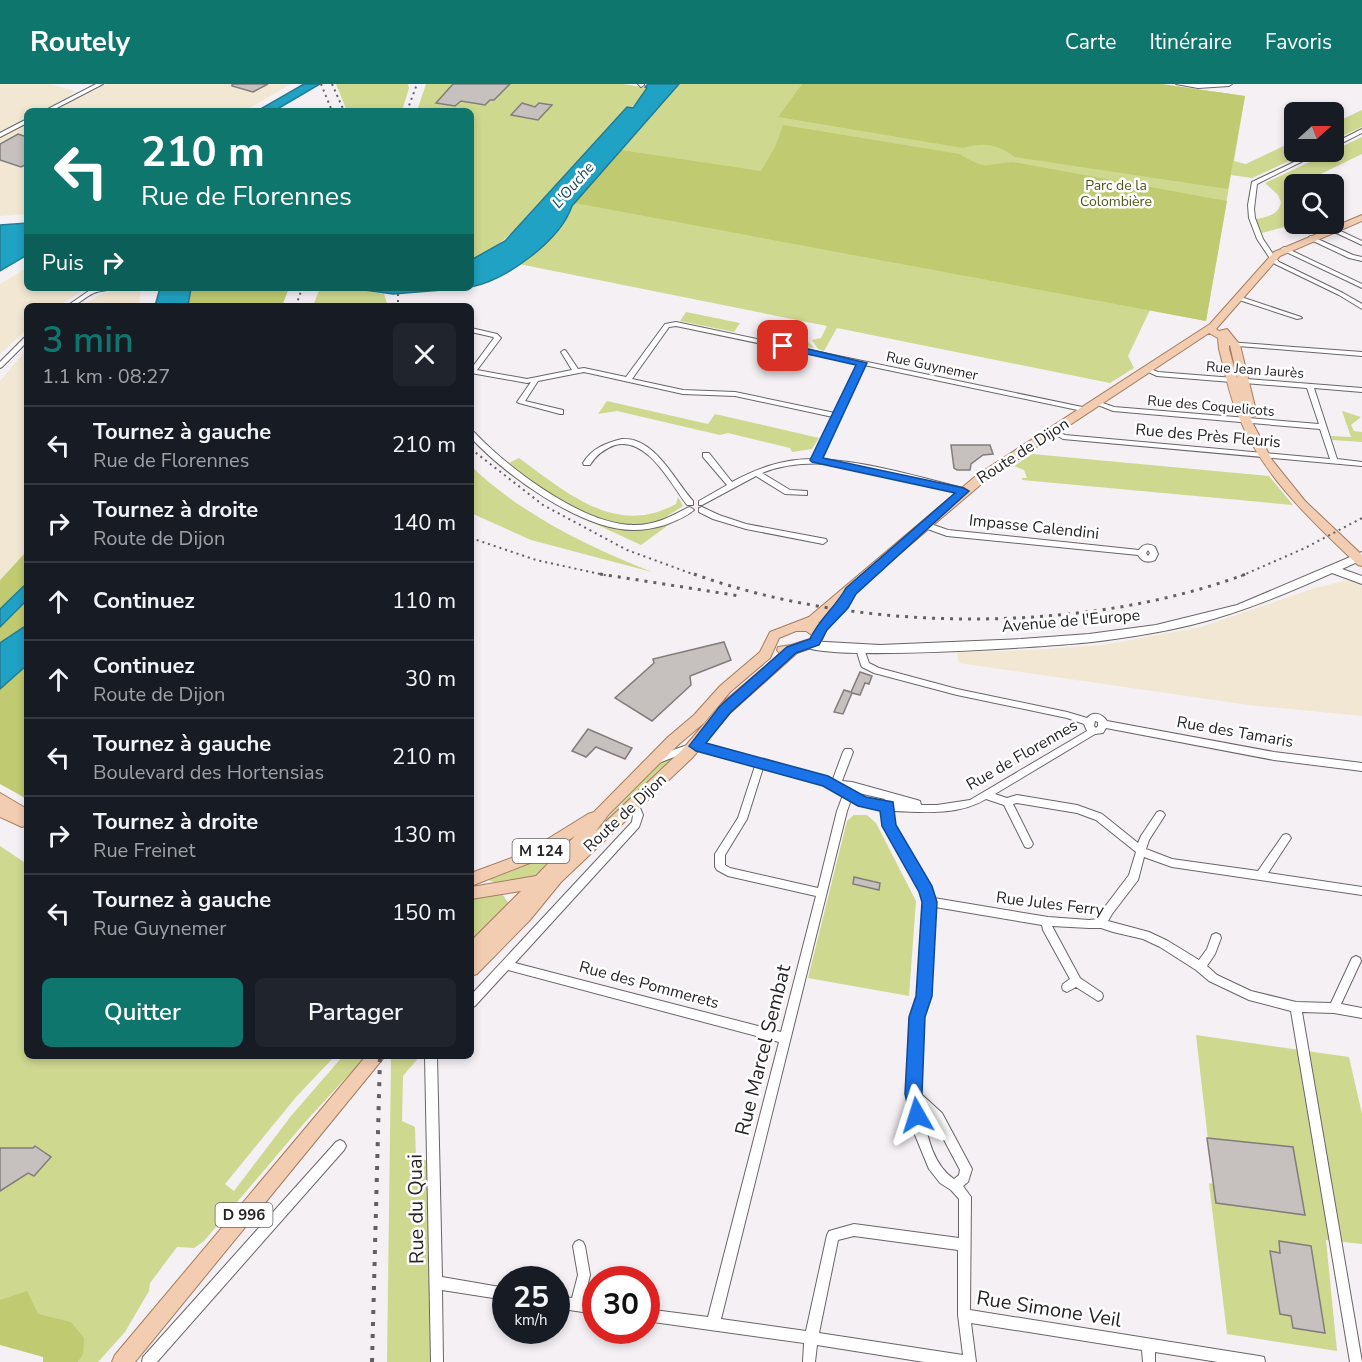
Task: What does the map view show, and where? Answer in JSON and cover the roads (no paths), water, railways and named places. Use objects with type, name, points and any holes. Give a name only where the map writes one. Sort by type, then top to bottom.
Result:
[{"type":"main road","name":"Route de Dijon","points":[[1344,225],[1361,219]]},
{"type":"main road","name":"Route de Dijon","points":[[474,948],[578,845],[604,810],[673,741],[699,719],[725,689],[765,655],[772,643],[772,638],[778,633],[804,626],[819,617],[964,491],[999,465],[1211,327],[1272,258],[1284,249],[1320,234]]},
{"type":"main road","points":[[1211,327],[1230,335],[1230,344],[1250,399],[1248,404],[1251,421]]},
{"type":"main road","points":[[1230,344],[1224,349],[1232,380],[1269,455],[1361,557]]},
{"type":"main road","name":"Avenue de l'Europe","points":[[808,645],[860,649],[1063,642],[1109,638],[1175,626],[1224,613],[1361,557]]},
{"type":"main road","points":[[1333,570],[1362,580]]},
{"type":"main road","name":"Route de Dijon","points":[[808,645],[815,642],[818,634],[844,605],[851,591]]},
{"type":"main road","points":[[804,626],[815,629],[818,634]]},
{"type":"main road","name":"Avenue de l'Europe","points":[[818,634],[839,648]]},
{"type":"main road","points":[[772,643],[782,650],[792,650],[808,645]]},
{"type":"main road","name":"Route de Dijon","points":[[474,966],[532,908],[556,878],[696,746],[725,709],[792,650]]},
{"type":"main road","points":[[0,799],[24,814]]},
{"type":"main road","points":[[0,810],[24,822]]},
{"type":"main road","name":"M 124","points":[[474,881],[554,845],[604,810]]},
{"type":"main road","name":"M 124","points":[[474,893],[556,878]]},
{"type":"main road","name":"M 124","points":[[474,883],[502,889]]},
{"type":"main road","points":[[502,889],[508,893],[514,909]]},
{"type":"main road","name":"Route de Dijon","points":[[506,935],[514,909]]},
{"type":"main road","name":"D 996","points":[[122,1362],[371,1062]]},
{"type":"street","points":[[52,108],[85,87],[100,84]]},
{"type":"street","points":[[1179,84],[1194,86],[1229,84]]},
{"type":"street","points":[[0,135],[24,123]]},
{"type":"street","points":[[1344,139],[1362,131]]},
{"type":"street","points":[[1297,162],[1254,183],[1251,213],[1253,223],[1277,263],[1362,307]]},
{"type":"street","points":[[1343,234],[1362,243]]},
{"type":"street","points":[[1311,238],[1352,257],[1362,259]]},
{"type":"street","points":[[1284,249],[1362,286]]},
{"type":"street","points":[[74,303],[92,291]]},
{"type":"street","points":[[1238,298],[1299,318]]},
{"type":"street","name":"Rue Guynemer","points":[[628,380],[667,325],[676,324],[862,363],[1092,406]]},
{"type":"street","points":[[474,331],[495,335],[498,338],[474,368]]},
{"type":"street","points":[[0,366],[24,342]]},
{"type":"street","points":[[1230,344],[1362,354]]},
{"type":"street","points":[[564,352],[576,371]]},
{"type":"street","points":[[816,460],[862,363]]},
{"type":"street","points":[[474,371],[519,381],[536,381],[584,370],[682,392],[735,394],[835,416]]},
{"type":"street","name":"Rue Jean Jaurès","points":[[1148,370],[1158,374],[1362,390]]},
{"type":"street","points":[[536,381],[521,402],[560,412]]},
{"type":"street","points":[[1311,386],[1334,461]]},
{"type":"street","name":"Rue des Coquelicots","points":[[1092,406],[1324,428]]},
{"type":"street","name":"Rue des Près Fleuris","points":[[1053,431],[1063,436],[1362,464]]},
{"type":"street","points":[[474,437],[525,480],[592,520],[613,527],[649,527],[672,520],[690,506],[702,507],[758,473],[778,465],[816,460],[964,491]]},
{"type":"street","points":[[587,463],[592,454],[611,443],[625,441],[640,444],[650,452],[690,506]]},
{"type":"street","points":[[706,454],[732,487]]},
{"type":"street","points":[[758,473],[788,492],[804,493]]},
{"type":"street","points":[[702,507],[711,516],[753,529],[802,535],[823,541]]},
{"type":"street","name":"Impasse Calendini","points":[[925,525],[946,533],[1141,553]]},
{"type":"street","points":[[860,649],[862,662],[870,669],[957,692],[1067,715],[1090,725]]},
{"type":"street","points":[[696,746],[695,730],[699,719]]},
{"type":"street","name":"Rue de Florennes","points":[[1090,725],[1100,730],[1104,724]]},
{"type":"street","name":"Rue des Tamaris","points":[[1104,724],[1274,756],[1362,767]]},
{"type":"street","name":"Rue de Florennes","points":[[696,746],[834,783],[889,801],[938,809],[957,807],[985,795],[1091,733],[1090,725]]},
{"type":"street","name":"Route de Dijon","points":[[656,760],[696,746]]},
{"type":"street","points":[[834,783],[848,752]]},
{"type":"street","points":[[760,764],[742,819],[720,854],[720,867],[728,872],[821,893]]},
{"type":"street","points":[[1006,783],[1017,799]]},
{"type":"street","name":"Rue Marcel Sembat","points":[[713,1324],[842,811],[850,790]]},
{"type":"street","points":[[985,795],[1006,802],[1017,799],[1077,809],[1100,817],[1140,850],[1172,862],[1362,891]]},
{"type":"street","points":[[889,801],[887,817],[889,826],[930,902],[924,996],[917,1017],[913,1094],[921,1135],[933,1165],[944,1179],[955,1186],[964,1178],[966,1169],[938,1117],[913,1094]]},
{"type":"street","points":[[1006,802],[1028,844]]},
{"type":"street","points":[[474,1000],[636,824],[638,815],[634,806]]},
{"type":"street","points":[[1102,923],[1107,911],[1134,877],[1144,839],[1160,815]]},
{"type":"street","points":[[1260,876],[1286,838]]},
{"type":"street","name":"Rue Jules Ferry","points":[[930,902],[1048,921],[1102,923],[1113,928],[1145,935],[1164,944],[1213,978],[1232,988],[1296,1007],[1334,1008],[1362,1013]]},
{"type":"street","points":[[1048,921],[1047,927],[1071,984],[1098,996]]},
{"type":"street","points":[[1200,967],[1211,951],[1216,938]]},
{"type":"street","points":[[1334,1008],[1356,961]]},
{"type":"street","name":"Rue des Pommerets","points":[[506,964],[784,1038]]},
{"type":"street","points":[[1296,1007],[1356,1362]]},
{"type":"street","name":"Rue du Quai","points":[[431,1059],[437,1362]]},
{"type":"street","points":[[148,1362],[340,1146]]},
{"type":"street","name":"Rue Simone Veil","points":[[955,1186],[965,1197],[964,1315],[1259,1362]]},
{"type":"street","points":[[809,1362],[811,1338],[833,1235],[854,1230],[965,1245]]},
{"type":"street","points":[[576,1306],[584,1275],[579,1246]]},
{"type":"street","points":[[437,1283],[492,1292]]},
{"type":"street","points":[[570,1305],[582,1307]]},
{"type":"street","points":[[964,1315],[970,1362]]},
{"type":"street","points":[[660,1317],[965,1362]]},
{"type":"street","points":[[1148,1345],[1149,1362]]},
{"type":"water","points":[[304,84],[320,84],[279,108],[262,108]]},
{"type":"water","name":"L'Ouche","points":[[648,84],[679,84],[572,206],[566,219],[544,245],[515,268],[474,286],[474,258],[505,241],[627,107],[633,108],[647,88],[645,87]]},
{"type":"water","points":[[24,223],[24,257],[0,271],[0,225]]},
{"type":"water","points":[[159,291],[190,291],[188,303],[156,303]]},
{"type":"water","points":[[372,291],[430,291],[393,294]]},
{"type":"water","points":[[24,586],[24,603],[0,627],[0,609]]},
{"type":"water","points":[[24,627],[24,668],[0,689],[0,643]]},
{"type":"railway","points":[[321,84],[331,108]]},
{"type":"railway","points":[[332,84],[343,108]]},
{"type":"railway","points":[[408,108],[417,84]]},
{"type":"railway","points":[[297,303],[301,291]]},
{"type":"railway","points":[[398,291],[398,303]]},
{"type":"railway","points":[[474,451],[543,505],[627,550],[698,576]]},
{"type":"railway","points":[[1244,574],[1305,548],[1362,518]]},
{"type":"railway","points":[[474,539],[536,560],[609,576]]},
{"type":"railway","points":[[600,574],[740,596]]},
{"type":"railway","points":[[694,574],[758,593],[826,607],[897,616],[970,619],[1043,616],[1114,608],[1182,594],[1244,574]]},
{"type":"railway","points":[[372,1362],[380,1059]]},
{"type":"park label","name":"Parc de la Colombière","points":[[1116,193]]}]
